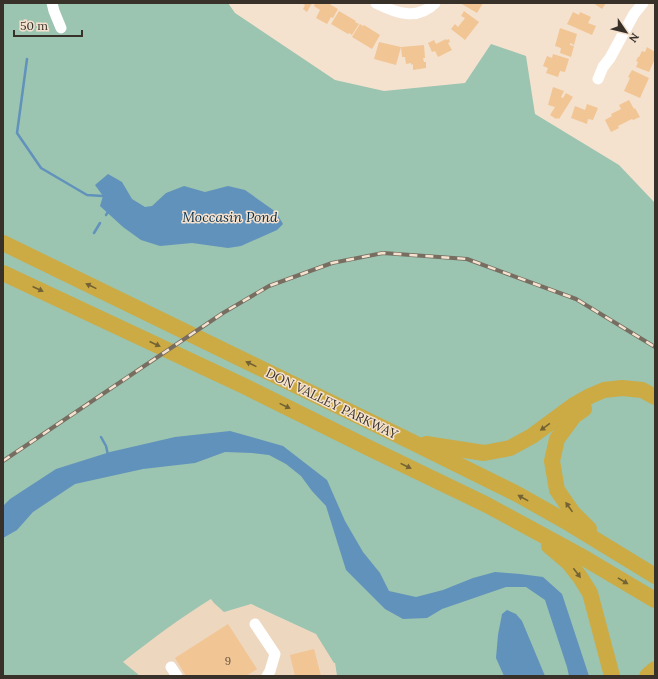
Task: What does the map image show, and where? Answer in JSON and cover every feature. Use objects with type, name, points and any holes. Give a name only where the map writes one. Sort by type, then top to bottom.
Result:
[{"type":"highway","name":"DON VALLEY PARKWAY","points":[[3,243],[517,494],[606,545],[655,576]]},
{"type":"highway","name":"DON VALLEY PARKWAY","points":[[3,273],[237,382],[371,449],[487,504],[579,555],[655,600]]},
{"type":"highway","points":[[412,442],[484,453],[510,448],[532,436],[574,405],[604,390],[622,388],[642,390],[655,397]]},
{"type":"highway","points":[[606,545],[573,513],[557,490],[552,461],[557,439],[574,416],[590,404],[603,398],[621,395],[637,399],[655,407]]},
{"type":"highway","points":[[528,528],[569,563],[590,593],[612,676]]},
{"type":"highway","points":[[647,676],[655,668]]},
{"type":"street","points":[[52,3],[62,28]]},
{"type":"street","points":[[376,3],[390,10],[410,14],[425,11],[435,3]]},
{"type":"street","points":[[598,79],[634,14],[643,3]]},
{"type":"street","points":[[255,624],[275,654],[267,676]]},
{"type":"street","points":[[171,666],[177,676]]},
{"type":"shaded area","points":[[223,592],[330,640],[337,676],[115,676],[121,664],[157,635],[193,610]]},
{"type":"green space","points":[[3,3],[228,3],[235,13],[335,80],[384,91],[465,83],[491,44],[526,56],[535,114],[619,165],[655,203],[655,676],[337,676],[335,663],[316,634],[251,604],[224,612],[211,599],[166,629],[123,662],[140,676],[3,676]]},
{"type":"water","name":"Moccasin Pond","points":[[108,174],[122,182],[132,199],[145,207],[152,206],[166,193],[184,186],[205,192],[228,186],[245,190],[276,212],[283,224],[277,230],[241,246],[228,248],[192,243],[160,246],[141,240],[123,227],[100,206],[103,196],[95,185]]},
{"type":"water","points":[[230,431],[283,446],[327,480],[345,521],[363,552],[380,573],[389,591],[416,597],[443,590],[473,578],[495,572],[543,577],[562,594],[589,676],[569,676],[545,600],[526,587],[506,587],[442,609],[427,618],[403,619],[385,609],[346,570],[326,506],[301,476],[286,464],[269,455],[225,452],[195,463],[143,469],[75,484],[33,512],[17,530],[3,538],[3,506],[10,499],[56,469],[110,452],[175,437]]},
{"type":"water","points":[[507,610],[516,614],[522,621],[545,676],[504,676],[496,658],[502,614]]},
{"type":"building","points":[[301,3],[312,3],[307,12],[303,9],[305,5]]},
{"type":"building","points":[[315,3],[328,3],[338,9],[333,18],[331,17],[327,24],[316,18],[320,10],[314,6]]},
{"type":"building","points":[[460,3],[483,3],[477,13]]},
{"type":"building","points":[[593,3],[606,3],[602,9]]},
{"type":"building","points":[[339,11],[359,24],[352,35],[331,24]]},
{"type":"building","points":[[464,11],[479,22],[465,40],[451,29],[455,24],[458,27],[465,18],[461,16]]},
{"type":"building","points":[[573,12],[579,15],[580,12],[591,17],[588,23],[596,26],[592,35],[567,24]]},
{"type":"building","points":[[360,24],[380,35],[372,49],[352,37]]},
{"type":"building","points":[[560,28],[577,34],[574,45],[570,43],[570,45],[574,46],[571,57],[560,53],[561,48],[555,46]]},
{"type":"building","points":[[449,39],[450,42],[448,43],[452,50],[438,57],[435,51],[432,52],[428,43],[434,40],[436,44]]},
{"type":"building","points":[[379,42],[401,47],[396,65],[374,59]]},
{"type":"building","points":[[424,45],[425,58],[423,58],[424,62],[426,62],[426,68],[413,70],[413,64],[406,64],[405,57],[402,57],[401,47]]},
{"type":"building","points":[[647,47],[655,52],[655,59],[649,72],[636,67],[638,57],[642,51],[645,52]]},
{"type":"building","points":[[553,54],[569,59],[565,72],[560,71],[558,77],[546,73],[548,68],[543,66],[547,56],[552,58]]},
{"type":"building","points":[[632,70],[649,78],[640,98],[624,91],[630,78],[628,77]]},
{"type":"building","points":[[553,87],[564,91],[561,97],[563,98],[566,93],[573,97],[559,119],[556,119],[550,115],[555,107],[548,105]]},
{"type":"building","points":[[629,100],[640,117],[618,126],[619,128],[611,132],[605,120],[612,116],[611,114],[621,109],[619,105]]},
{"type":"building","points":[[587,104],[598,108],[593,120],[588,119],[587,124],[571,118],[575,106],[585,110]]},
{"type":"building","points":[[228,624],[257,669],[246,676],[186,676],[175,658]]},
{"type":"building","points":[[314,649],[321,676],[295,676],[290,655]]},
{"type":"waterway","points":[[27,59],[17,133],[41,168],[87,195],[103,196]]},
{"type":"waterway","points":[[94,233],[100,223]]},
{"type":"waterway","points":[[101,437],[106,446],[108,455]]},
{"type":"railway","points":[[3,461],[223,313],[269,286],[332,263],[383,253],[467,259],[576,299],[655,347]]}]
